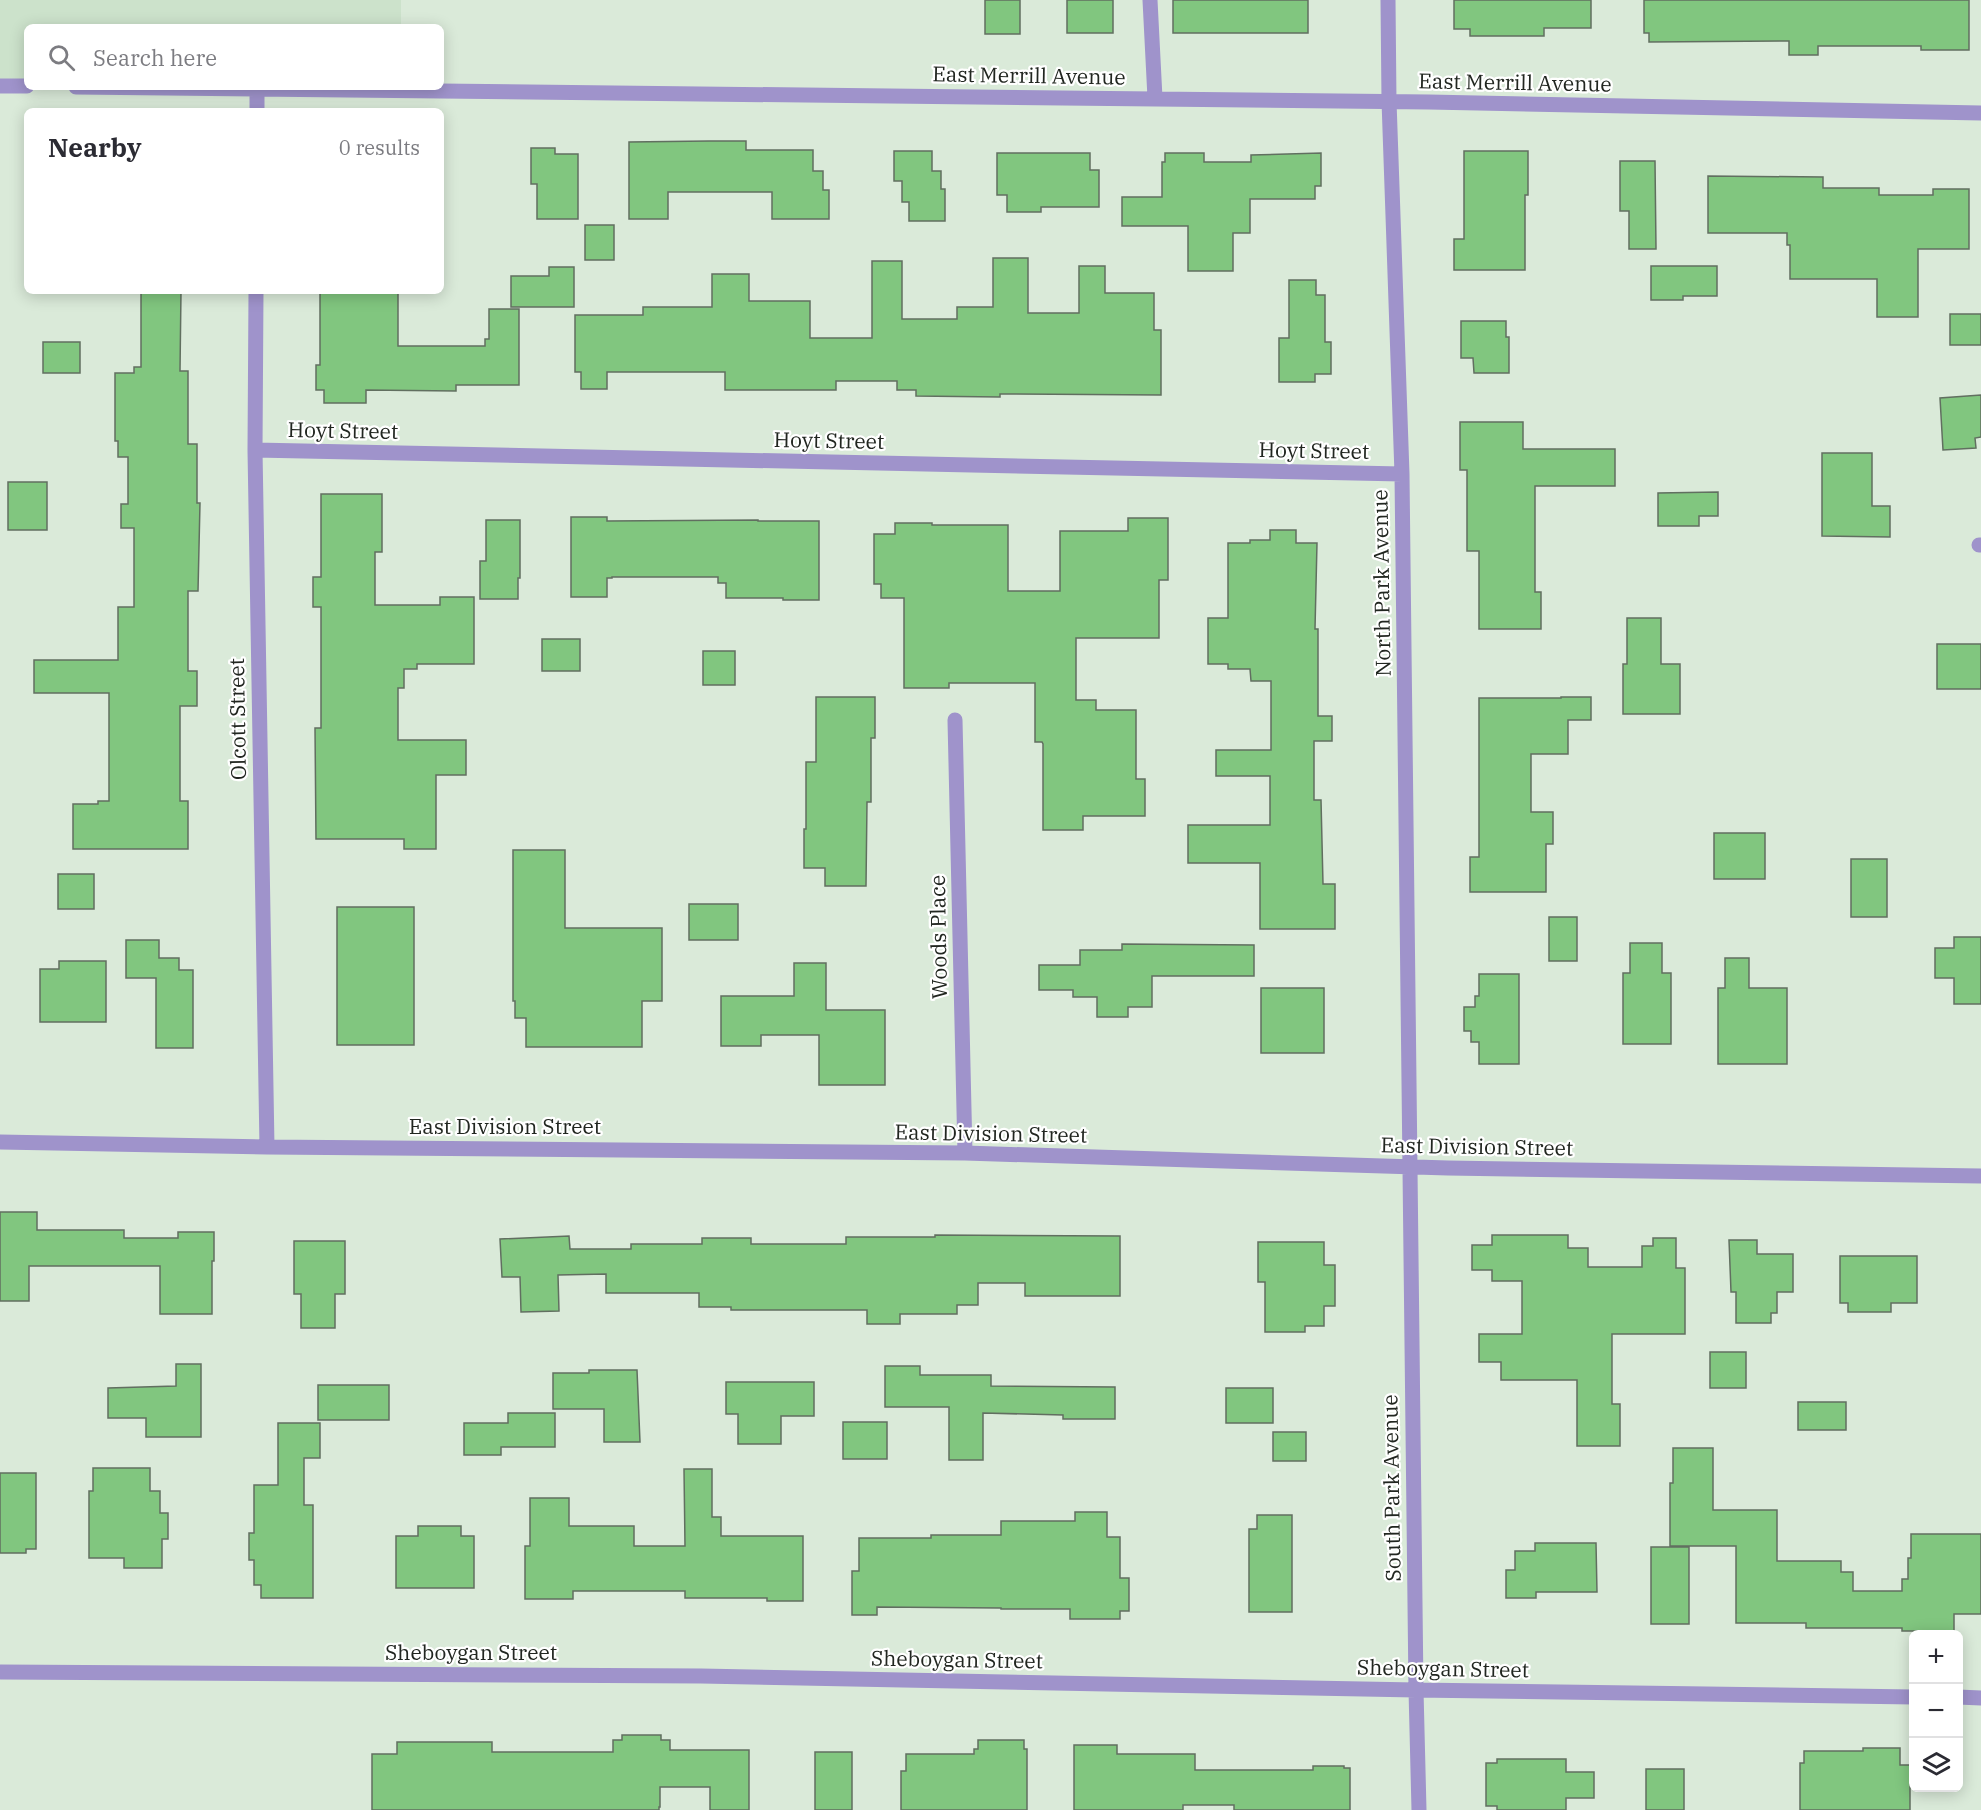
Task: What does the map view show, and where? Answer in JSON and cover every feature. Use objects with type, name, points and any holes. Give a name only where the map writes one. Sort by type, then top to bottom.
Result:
[{"type":"street","points":[[1150,0],[1155,98]]},
{"type":"street","name":"North Park Avenue","points":[[1388,0],[1389,101],[1402,474],[1409,1166]]},
{"type":"street","points":[[0,86],[24,87]]},
{"type":"street","points":[[257,90],[257,108]]},
{"type":"street","name":"East Merrill Avenue","points":[[357,90],[1389,101],[1981,112]]},
{"type":"street","name":"Olcott Street","points":[[256,294],[255,450],[267,1147]]},
{"type":"street","name":"Hoyt Street","points":[[255,450],[1402,474]]},
{"type":"street","name":"Woods Place","points":[[954,720],[965,1153]]},
{"type":"street","name":"East Division Street","points":[[0,1142],[267,1147],[965,1153],[1409,1166],[1981,1176]]},
{"type":"street","name":"South Park Avenue","points":[[1409,1166],[1419,1810]]},
{"type":"street","name":"Sheboygan Street","points":[[0,1672],[701,1676],[1909,1697]]},
{"type":"street","points":[[1963,1697],[1981,1698]]},
{"type":"shaded area","points":[[0,0],[401,0],[401,24],[24,24],[24,87],[0,86]]},
{"type":"building","points":[[985,0],[1020,0],[1020,34],[985,34]]},
{"type":"building","points":[[1067,0],[1113,0],[1113,33],[1067,33]]},
{"type":"building","points":[[1173,0],[1308,0],[1308,33],[1173,33]]},
{"type":"building","points":[[1454,0],[1591,0],[1591,28],[1544,28],[1544,36],[1470,36],[1470,29],[1454,29]]},
{"type":"building","points":[[1644,0],[1969,0],[1969,50],[1921,50],[1921,46],[1818,46],[1818,55],[1789,55],[1789,41],[1649,42],[1649,33],[1644,33]]},
{"type":"building","points":[[746,141],[746,150],[813,150],[813,171],[823,171],[823,190],[829,190],[829,219],[772,219],[772,192],[668,192],[668,219],[629,219],[629,142]]},
{"type":"building","points":[[531,148],[555,148],[555,154],[578,154],[578,219],[537,219],[537,184],[531,184]]},
{"type":"building","points":[[894,151],[932,151],[932,171],[941,171],[941,189],[945,189],[945,221],[909,221],[909,202],[902,202],[902,181],[894,181]]},
{"type":"building","points":[[1464,151],[1528,151],[1528,195],[1525,195],[1525,270],[1454,270],[1454,239],[1464,239]]},
{"type":"building","points":[[997,153],[1090,153],[1090,170],[1099,170],[1099,207],[1041,207],[1041,212],[1007,212],[1007,195],[997,195]]},
{"type":"building","points":[[1165,153],[1204,153],[1204,162],[1251,162],[1251,155],[1321,153],[1321,186],[1315,186],[1315,199],[1250,199],[1250,233],[1233,233],[1233,271],[1188,271],[1188,226],[1122,226],[1122,197],[1162,197],[1162,162],[1165,162]]},
{"type":"building","points":[[1620,161],[1655,161],[1656,249],[1629,249],[1629,211],[1620,211]]},
{"type":"building","points":[[1708,176],[1823,177],[1823,188],[1879,188],[1879,195],[1933,195],[1933,189],[1969,189],[1969,249],[1918,249],[1918,317],[1877,317],[1877,279],[1790,279],[1790,245],[1787,245],[1787,233],[1708,233]]},
{"type":"building","points":[[585,225],[614,225],[614,260],[585,260]]},
{"type":"building","points":[[993,258],[1028,258],[1028,313],[1079,313],[1079,266],[1105,266],[1105,293],[1154,293],[1154,330],[1161,330],[1161,395],[916,396],[916,390],[897,390],[897,381],[836,381],[836,390],[725,390],[725,372],[607,372],[607,389],[581,389],[581,372],[575,372],[575,315],[643,315],[643,307],[712,307],[712,274],[749,274],[749,301],[810,301],[810,338],[872,338],[872,261],[902,261],[902,319],[957,319],[957,307],[993,307]]},
{"type":"building","points":[[1651,266],[1717,266],[1717,296],[1683,296],[1683,300],[1651,300]]},
{"type":"building","points":[[549,267],[574,267],[574,307],[511,307],[511,276],[549,276]]},
{"type":"building","points":[[1289,280],[1316,280],[1316,295],[1325,295],[1325,342],[1331,342],[1331,374],[1315,374],[1315,382],[1279,382],[1279,338],[1289,338]]},
{"type":"building","points":[[141,294],[181,294],[180,371],[188,371],[188,444],[197,444],[197,503],[200,503],[198,591],[188,591],[188,671],[197,671],[197,706],[180,706],[180,801],[188,801],[188,849],[73,849],[73,804],[98,804],[98,801],[109,801],[109,693],[34,693],[34,660],[118,660],[118,607],[134,607],[134,528],[121,528],[121,504],[128,504],[128,457],[118,457],[118,441],[115,441],[115,373],[134,373],[134,367],[141,367]]},
{"type":"building","points":[[320,294],[398,294],[398,346],[485,346],[485,339],[489,339],[489,309],[519,309],[519,385],[456,385],[456,391],[366,390],[366,403],[324,403],[324,390],[316,390],[316,365],[320,365]]},
{"type":"building","points":[[1950,314],[1981,314],[1981,345],[1950,345]]},
{"type":"building","points":[[1461,321],[1506,321],[1506,337],[1509,337],[1509,373],[1474,373],[1473,358],[1461,358]]},
{"type":"building","points":[[43,342],[80,342],[80,373],[43,373]]},
{"type":"building","points":[[1981,395],[1981,437],[1975,438],[1976,448],[1943,450],[1940,398]]},
{"type":"building","points":[[1460,422],[1523,422],[1523,449],[1615,449],[1615,486],[1535,486],[1535,592],[1541,592],[1541,629],[1479,629],[1479,551],[1467,551],[1467,470],[1460,470]]},
{"type":"building","points":[[1822,453],[1872,453],[1872,506],[1890,506],[1890,537],[1822,536]]},
{"type":"building","points":[[8,482],[47,482],[47,530],[8,530]]},
{"type":"building","points":[[1718,492],[1718,516],[1699,516],[1699,526],[1658,526],[1658,493]]},
{"type":"building","points":[[321,494],[382,494],[382,552],[375,552],[375,605],[440,605],[440,597],[474,597],[474,664],[417,664],[417,669],[404,669],[404,688],[398,688],[398,740],[466,740],[466,775],[436,775],[436,849],[404,849],[404,839],[316,839],[315,728],[321,728],[321,607],[313,607],[313,577],[321,577]]},
{"type":"building","points":[[571,517],[607,517],[607,521],[819,521],[819,600],[726,598],[726,583],[718,583],[718,577],[612,577],[607,578],[607,597],[571,597]]},
{"type":"building","points":[[1128,518],[1168,518],[1168,580],[1159,580],[1159,638],[1076,638],[1076,700],[1096,700],[1096,710],[1136,710],[1136,779],[1145,779],[1145,816],[1083,816],[1083,830],[1043,830],[1043,744],[1035,742],[1035,683],[949,683],[949,688],[904,688],[904,598],[881,598],[881,584],[874,584],[874,534],[895,534],[895,523],[1008,525],[1008,591],[1060,591],[1060,531],[1128,531]]},
{"type":"building","points":[[486,520],[520,520],[518,599],[480,599],[480,561],[486,561]]},
{"type":"building","points":[[1270,530],[1296,530],[1296,543],[1317,543],[1315,629],[1318,629],[1318,716],[1332,716],[1332,741],[1314,741],[1314,800],[1321,800],[1323,884],[1335,884],[1335,929],[1260,929],[1260,863],[1188,863],[1188,825],[1270,825],[1270,776],[1216,776],[1216,750],[1271,750],[1271,681],[1251,681],[1250,669],[1228,669],[1228,664],[1208,664],[1208,618],[1228,618],[1228,543],[1270,540]]},
{"type":"building","points":[[1627,618],[1661,618],[1661,664],[1680,664],[1680,714],[1623,714],[1623,664],[1627,664]]},
{"type":"building","points":[[542,639],[580,639],[580,671],[542,671]]},
{"type":"building","points":[[1937,644],[1981,644],[1981,689],[1937,689]]},
{"type":"building","points":[[703,651],[735,651],[735,685],[703,685]]},
{"type":"building","points":[[816,697],[875,697],[875,738],[871,738],[871,802],[867,802],[866,886],[825,886],[825,868],[804,868],[806,762],[816,762]]},
{"type":"building","points":[[1591,697],[1591,720],[1568,720],[1568,754],[1531,754],[1531,812],[1553,812],[1553,844],[1546,844],[1546,892],[1470,892],[1470,857],[1479,857],[1479,698]]},
{"type":"building","points":[[1714,833],[1765,833],[1765,879],[1714,879]]},
{"type":"building","points":[[513,850],[565,850],[565,928],[662,928],[662,1001],[642,1001],[642,1047],[526,1047],[526,1018],[515,1018],[515,1001],[513,1001]]},
{"type":"building","points":[[1851,859],[1887,859],[1887,917],[1851,917]]},
{"type":"building","points":[[58,874],[94,874],[94,909],[58,909]]},
{"type":"building","points":[[689,904],[738,904],[738,940],[689,940]]},
{"type":"building","points":[[337,907],[414,907],[414,1045],[337,1045]]},
{"type":"building","points":[[1549,917],[1577,917],[1577,961],[1549,961]]},
{"type":"building","points":[[1954,937],[1981,937],[1981,1004],[1954,1004],[1954,978],[1935,978],[1935,948],[1954,948]]},
{"type":"building","points":[[126,940],[159,940],[159,958],[179,958],[179,970],[193,970],[193,1048],[156,1048],[156,978],[126,978]]},
{"type":"building","points":[[1630,943],[1662,943],[1662,973],[1671,973],[1671,1044],[1623,1044],[1623,973],[1630,973]]},
{"type":"building","points":[[1122,944],[1254,945],[1254,976],[1152,976],[1152,1007],[1128,1007],[1128,1017],[1097,1017],[1097,997],[1073,997],[1073,990],[1039,990],[1039,965],[1080,965],[1080,950],[1122,950]]},
{"type":"building","points":[[1725,958],[1749,958],[1749,988],[1787,988],[1787,1064],[1718,1064],[1718,988],[1725,988]]},
{"type":"building","points":[[59,961],[106,961],[106,1022],[40,1022],[40,969],[59,969]]},
{"type":"building","points":[[794,963],[826,963],[826,1010],[885,1010],[885,1085],[819,1085],[819,1035],[761,1035],[761,1046],[721,1046],[721,996],[794,996]]},
{"type":"building","points":[[1479,974],[1519,974],[1519,1064],[1479,1064],[1479,1042],[1471,1042],[1471,1031],[1464,1031],[1464,1007],[1475,1007],[1475,996],[1479,996]]},
{"type":"building","points":[[1261,988],[1324,988],[1324,1053],[1261,1053]]},
{"type":"building","points":[[0,1212],[37,1212],[37,1230],[124,1230],[124,1238],[178,1238],[178,1232],[214,1232],[212,1314],[160,1314],[160,1266],[29,1266],[29,1301],[0,1301]]},
{"type":"building","points":[[935,1235],[1120,1236],[1120,1296],[1025,1296],[1025,1283],[978,1283],[978,1305],[957,1305],[957,1314],[900,1314],[900,1324],[867,1324],[867,1310],[731,1310],[731,1307],[699,1307],[699,1293],[606,1293],[606,1274],[558,1275],[559,1311],[521,1312],[520,1277],[502,1277],[500,1239],[569,1236],[570,1249],[631,1249],[631,1244],[702,1244],[702,1238],[751,1238],[751,1244],[846,1244],[846,1237],[935,1237]]},
{"type":"building","points":[[1492,1235],[1568,1235],[1568,1248],[1588,1248],[1588,1267],[1642,1267],[1642,1246],[1653,1246],[1653,1238],[1676,1238],[1676,1268],[1685,1268],[1685,1334],[1612,1334],[1612,1404],[1620,1404],[1620,1446],[1577,1446],[1577,1380],[1501,1380],[1501,1362],[1479,1362],[1479,1334],[1522,1334],[1522,1281],[1492,1281],[1492,1270],[1472,1270],[1472,1245],[1492,1245]]},
{"type":"building","points":[[1729,1240],[1757,1240],[1757,1254],[1793,1254],[1793,1292],[1777,1292],[1777,1313],[1771,1313],[1771,1323],[1736,1323],[1736,1292],[1731,1292]]},
{"type":"building","points":[[294,1241],[345,1241],[345,1294],[335,1294],[335,1328],[301,1328],[301,1294],[294,1294]]},
{"type":"building","points":[[1258,1242],[1324,1242],[1324,1265],[1335,1265],[1335,1306],[1324,1306],[1324,1326],[1305,1326],[1305,1332],[1265,1332],[1265,1282],[1258,1282]]},
{"type":"building","points":[[1840,1256],[1917,1256],[1917,1303],[1891,1303],[1891,1312],[1848,1312],[1848,1303],[1840,1303]]},
{"type":"building","points":[[1710,1352],[1746,1352],[1746,1388],[1710,1388]]},
{"type":"building","points":[[176,1364],[201,1364],[201,1437],[146,1437],[146,1418],[108,1418],[108,1388],[176,1386]]},
{"type":"building","points":[[885,1366],[920,1366],[920,1375],[991,1375],[991,1386],[1115,1387],[1115,1419],[1063,1419],[1063,1415],[983,1413],[983,1460],[949,1460],[949,1407],[885,1407]]},
{"type":"building","points":[[589,1370],[637,1370],[640,1442],[604,1442],[604,1409],[553,1409],[553,1373],[589,1373]]},
{"type":"building","points":[[726,1382],[814,1382],[814,1416],[781,1416],[781,1444],[738,1444],[738,1414],[726,1414]]},
{"type":"building","points":[[318,1385],[389,1385],[389,1420],[318,1420]]},
{"type":"building","points":[[1226,1388],[1273,1388],[1273,1423],[1226,1423]]},
{"type":"building","points":[[1798,1402],[1846,1402],[1846,1430],[1798,1430]]},
{"type":"building","points":[[508,1413],[555,1413],[555,1447],[501,1447],[501,1455],[464,1455],[464,1423],[508,1423]]},
{"type":"building","points":[[843,1422],[887,1422],[887,1459],[843,1459]]},
{"type":"building","points":[[278,1423],[320,1423],[320,1458],[304,1458],[304,1505],[313,1505],[313,1598],[261,1598],[261,1585],[254,1585],[254,1560],[249,1560],[249,1533],[254,1533],[254,1485],[278,1485]]},
{"type":"building","points":[[1273,1432],[1306,1432],[1306,1461],[1273,1461]]},
{"type":"building","points":[[1673,1448],[1713,1448],[1713,1510],[1777,1510],[1777,1561],[1841,1561],[1841,1572],[1853,1572],[1853,1591],[1902,1591],[1902,1579],[1908,1579],[1911,1534],[1981,1534],[1981,1614],[1954,1614],[1954,1630],[1806,1628],[1806,1623],[1736,1623],[1736,1546],[1670,1546],[1670,1483],[1673,1483]]},
{"type":"building","points":[[93,1468],[150,1468],[150,1491],[160,1491],[160,1513],[168,1513],[168,1539],[162,1539],[162,1568],[124,1568],[124,1558],[89,1558],[89,1491],[93,1491]]},
{"type":"building","points":[[684,1469],[712,1469],[712,1517],[721,1517],[721,1536],[803,1536],[803,1601],[767,1601],[767,1598],[685,1598],[685,1591],[573,1591],[573,1599],[525,1599],[525,1546],[530,1546],[530,1498],[569,1498],[569,1526],[634,1526],[634,1546],[685,1546]]},
{"type":"building","points":[[0,1473],[36,1473],[36,1549],[26,1549],[26,1553],[0,1553]]},
{"type":"building","points":[[1075,1512],[1107,1512],[1107,1537],[1120,1537],[1120,1578],[1129,1578],[1129,1611],[1120,1611],[1120,1619],[1070,1619],[1070,1609],[877,1607],[877,1615],[852,1615],[852,1571],[859,1571],[859,1538],[1001,1535],[1001,1521],[1075,1521]]},
{"type":"building","points":[[1257,1515],[1292,1515],[1292,1612],[1249,1612],[1249,1529],[1257,1529]]},
{"type":"building","points":[[418,1526],[461,1526],[461,1536],[474,1536],[474,1588],[396,1588],[396,1536],[418,1536]]},
{"type":"building","points":[[1535,1543],[1596,1543],[1597,1592],[1536,1592],[1536,1598],[1506,1598],[1506,1570],[1515,1570],[1515,1551],[1535,1551]]},
{"type":"building","points":[[1651,1547],[1689,1547],[1689,1624],[1651,1624]]},
{"type":"building","points":[[622,1735],[661,1735],[661,1740],[670,1740],[670,1750],[749,1750],[749,1810],[710,1810],[710,1787],[660,1787],[659,1810],[372,1810],[372,1754],[397,1754],[397,1742],[492,1742],[492,1752],[613,1752],[613,1740],[622,1740]]},
{"type":"building","points":[[978,1740],[1024,1740],[1024,1749],[1027,1749],[1027,1810],[901,1810],[901,1771],[906,1771],[906,1754],[974,1754],[974,1749],[978,1749]]},
{"type":"building","points":[[1074,1745],[1117,1745],[1117,1754],[1195,1754],[1195,1770],[1313,1770],[1313,1766],[1344,1766],[1344,1768],[1350,1768],[1350,1810],[1234,1810],[1234,1805],[1183,1805],[1183,1810],[1074,1810]]},
{"type":"building","points":[[1863,1748],[1900,1748],[1900,1765],[1909,1765],[1910,1810],[1800,1810],[1800,1763],[1804,1763],[1804,1751],[1863,1751]]},
{"type":"building","points":[[815,1752],[852,1752],[852,1810],[815,1810]]},
{"type":"building","points":[[1497,1759],[1566,1759],[1566,1772],[1594,1772],[1594,1798],[1566,1798],[1566,1810],[1497,1810],[1497,1806],[1486,1806],[1486,1763],[1497,1763]]},
{"type":"building","points":[[1646,1769],[1684,1769],[1684,1810],[1646,1810]]}]
